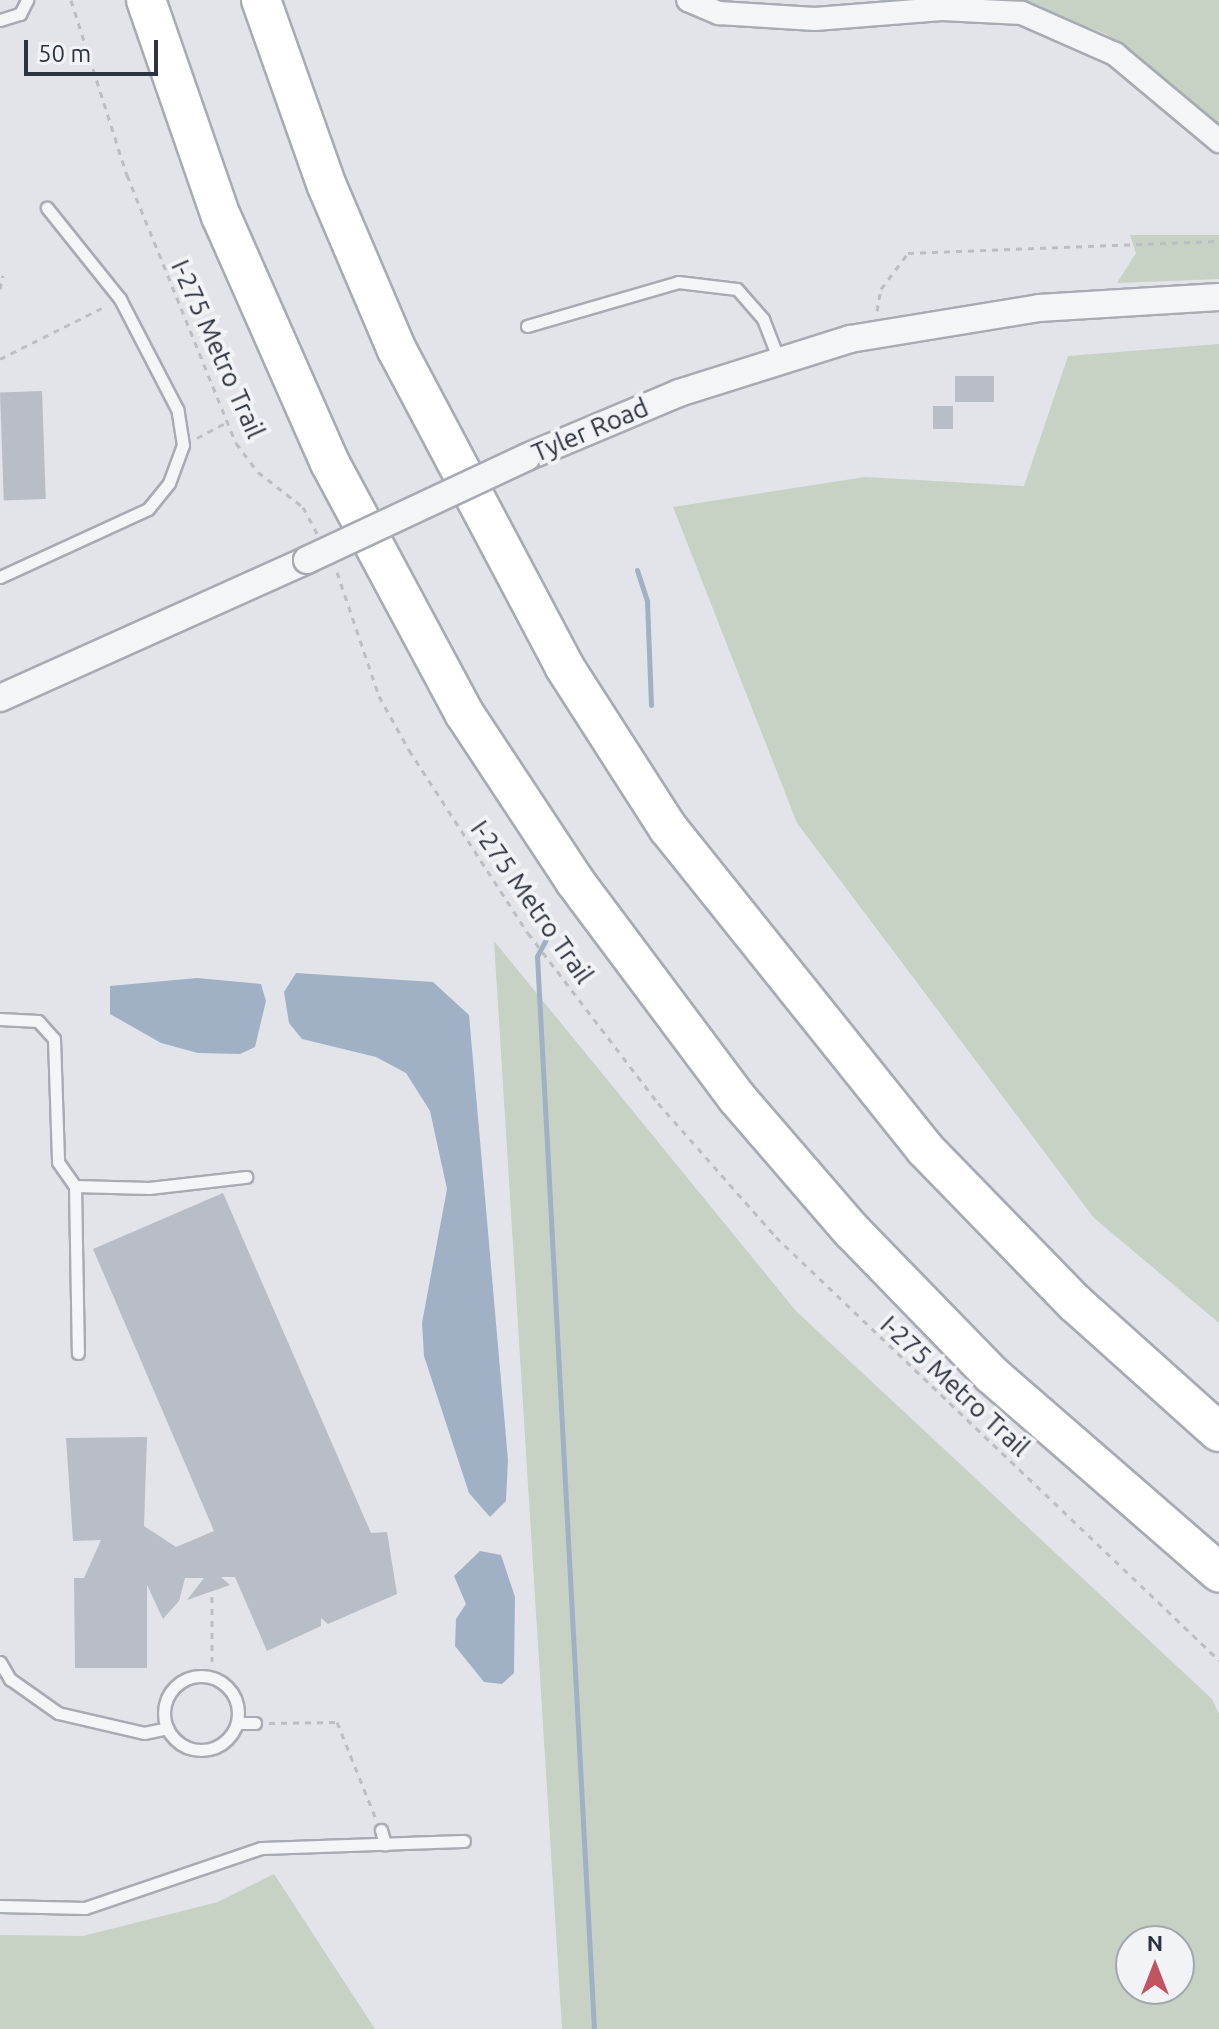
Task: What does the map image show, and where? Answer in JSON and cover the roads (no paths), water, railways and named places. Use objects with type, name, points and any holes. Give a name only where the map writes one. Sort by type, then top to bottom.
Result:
[{"type":"highway","points":[[146,0],[221,216],[330,463],[464,713],[574,880],[737,1098],[852,1231],[1013,1395],[1219,1572]]},
{"type":"highway","points":[[261,0],[327,186],[397,350],[557,654],[660,815],[811,1015],[925,1149],[1075,1303],[1219,1432]]},
{"type":"street","points":[[688,0],[719,13],[815,19],[942,9],[1022,13],[1115,54],[1219,141]]},
{"type":"street","name":"Tyler Road","points":[[0,698],[320,555],[527,457],[679,393],[779,360],[872,334],[1039,308],[1219,297]]},
{"type":"lane","points":[[0,20],[20,14],[27,0]]},
{"type":"lane","points":[[0,577],[148,509],[169,483],[183,445],[177,409],[120,299],[47,208]]},
{"type":"lane","points":[[527,326],[678,282],[737,289],[763,319],[779,360]]},
{"type":"lane","points":[[0,1019],[30,1019],[51,1031],[58,1162],[75,1186],[78,1353]]},
{"type":"lane","points":[[75,1186],[149,1188],[246,1177]]},
{"type":"lane","points":[[0,1662],[10,1679],[58,1713],[144,1733],[167,1728]]},
{"type":"lane","points":[[193,1677],[224,1684],[237,1701],[237,1723],[225,1742],[204,1751],[182,1745],[167,1728],[168,1696],[193,1677]]},
{"type":"lane","points":[[237,1723],[255,1723]]},
{"type":"lane","points":[[381,1830],[385,1844]]},
{"type":"lane","points":[[0,1906],[85,1908],[261,1848],[464,1841]]},
{"type":"water","points":[[296,973],[433,982],[469,1015],[508,1460],[506,1501],[490,1517],[469,1493],[424,1356],[422,1323],[447,1189],[430,1111],[406,1073],[376,1057],[302,1039],[289,1023],[284,992]]},
{"type":"water","points":[[197,978],[261,984],[266,1001],[255,1047],[240,1054],[198,1053],[161,1043],[110,1014],[110,986]]},
{"type":"water","points":[[480,1551],[501,1555],[515,1597],[514,1673],[502,1684],[484,1682],[455,1646],[456,1619],[466,1604],[454,1576]]},
{"type":"waterway","points":[[637,570],[647,601],[651,705]]},
{"type":"waterway","points":[[552,928],[537,956],[594,2029]]}]
